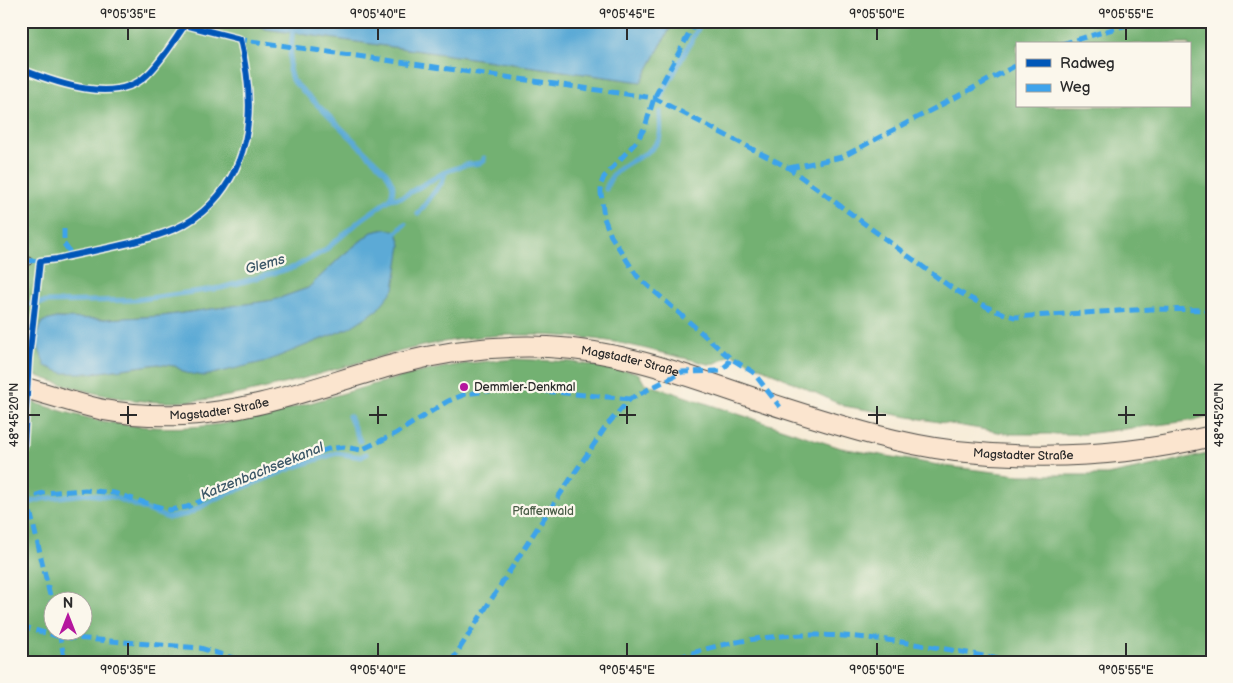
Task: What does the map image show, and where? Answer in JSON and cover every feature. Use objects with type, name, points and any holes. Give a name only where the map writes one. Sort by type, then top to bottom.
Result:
[{"type":"main road","name":"Magstadter Straße","points":[[21,387],[106,410],[152,415],[186,415],[228,410],[283,398],[393,365],[432,356],[486,348],[549,347],[577,349],[635,359],[682,372],[833,424],[899,441],[954,451],[1013,455],[1100,454],[1152,448],[1212,436]]},
{"type":"main road","name":"Magstadter Straße","points":[[21,382],[47,394]]},
{"type":"green space","points":[[21,21],[250,21],[265,29],[641,82],[674,21],[1212,21],[1212,416],[1197,420],[1084,434],[1010,434],[844,406],[732,354],[710,364],[608,341],[534,335],[481,337],[441,342],[401,351],[282,384],[202,400],[155,402],[132,400],[87,391],[21,370],[23,239],[21,239]],"holes":[[[386,229],[397,232],[401,245],[186,373],[175,366],[158,364],[93,373],[38,330],[43,322],[56,318],[105,319],[162,316],[274,300],[308,288],[343,255],[372,232]]]},
{"type":"green space","name":"Pfaffenwald","points":[[515,359],[572,362],[635,372],[639,374],[644,383],[841,448],[944,466],[1019,475],[1107,475],[1212,453],[1212,662],[21,662],[21,398],[111,423],[155,427],[204,426],[258,417],[425,371]]},
{"type":"water","points":[[250,21],[674,21],[641,82],[265,29]]},
{"type":"water","points":[[386,229],[397,232],[401,245],[394,289],[377,310],[349,328],[267,361],[204,376],[186,373],[175,366],[158,364],[93,373],[63,373],[45,366],[35,338],[42,322],[56,318],[105,319],[162,316],[274,300],[308,288],[343,255],[372,232]]},
{"type":"waterway","name":"Katzenbachseekanal","points":[[662,97],[702,21]]},
{"type":"waterway","points":[[293,27],[289,70],[292,80],[385,171],[392,184],[393,191],[390,199]]},
{"type":"waterway","name":"Katzenbachseekanal","points":[[606,189],[616,171],[646,153],[659,139],[661,129],[660,112]]},
{"type":"waterway","name":"Glems","points":[[21,305],[47,302],[135,300],[221,288],[295,267],[324,251],[362,219],[390,199],[402,197],[445,172],[465,165],[480,163],[484,161],[484,158]]},
{"type":"waterway","points":[[418,214],[442,182],[445,173]]},
{"type":"waterway","points":[[393,236],[405,224]]},
{"type":"waterway","points":[[349,416],[360,441]]},
{"type":"waterway","name":"Katzenbachseekanal","points":[[21,505],[42,499],[86,494],[113,497],[168,518],[188,514],[215,499],[292,468],[337,453],[361,457],[366,454]]},
{"type":"marked path","points":[[172,21],[189,26]]},
{"type":"marked path","points":[[696,21],[654,98],[645,127],[637,141],[604,177],[601,184],[604,218],[611,236],[637,276],[730,358],[753,372],[780,407]]},
{"type":"marked path","points":[[1069,42],[1137,22],[1148,21]]},
{"type":"marked path","points":[[237,39],[654,98],[789,168],[953,289],[993,310],[1014,317],[1151,309],[1212,310]]},
{"type":"marked path","points":[[789,168],[842,157],[1016,66]]},
{"type":"marked path","points":[[64,229],[64,244],[72,255]]},
{"type":"marked path","points":[[28,261],[44,260]]},
{"type":"marked path","points":[[451,662],[536,530],[607,425],[630,399],[682,372],[720,371],[728,364],[730,358]]},
{"type":"marked path","points":[[21,500],[43,493],[85,490],[114,493],[169,510],[187,507],[290,462],[328,449],[344,447],[361,450],[395,434],[448,401],[466,394],[509,388],[630,399]]},
{"type":"marked path","points":[[27,498],[49,590]]},
{"type":"marked path","points":[[21,626],[60,637],[200,648],[247,662]]},
{"type":"marked path","points":[[663,662],[732,643],[768,637],[803,635],[839,636],[910,643],[1016,662]]},
{"type":"marked path","points":[[61,640],[65,662]]},
{"type":"cycle path","points":[[21,69],[51,80],[85,89],[119,89],[134,84],[147,75],[162,58],[185,25],[240,39],[249,100],[245,140],[240,159],[219,195],[199,215],[171,231],[139,241],[40,261],[29,359],[24,446],[21,454]]},
{"type":"place","name":"Demmler-Denkmal","points":[[464,387]]}]
